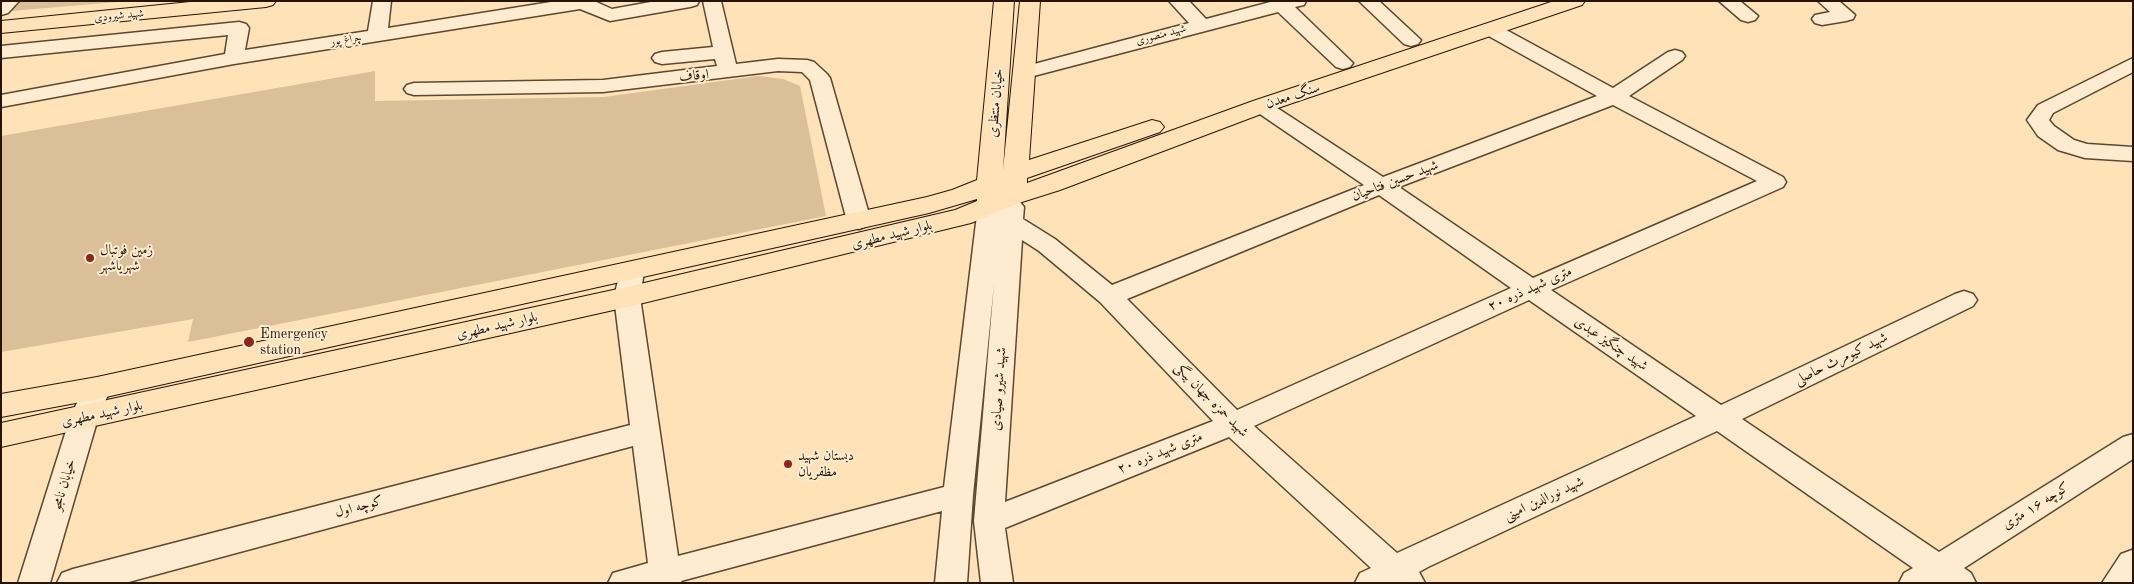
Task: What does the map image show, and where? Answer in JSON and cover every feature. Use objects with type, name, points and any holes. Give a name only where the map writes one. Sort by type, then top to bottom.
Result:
[{"type":"main road","name":"شهید شیرودی","points":[[1,10],[175,1]]},
{"type":"main road","name":"شهید شیرودی","points":[[1,27],[266,1]]},
{"type":"main road","name":"خیابان منتظری","points":[[1001,201],[1004,1]]},
{"type":"main road","name":"خیابان منتظری","points":[[1001,201],[1026,72],[1030,1]]},
{"type":"main road","name":"سنگ معدن","points":[[1001,201],[1343,63],[1530,1]]},
{"type":"main road","name":"سنگ معدن","points":[[1001,201],[1261,106],[1574,1]]},
{"type":"main road","name":"بلوار شهید مطهری","points":[[1,435],[84,418],[629,284],[859,221],[961,196],[1001,201]]},
{"type":"main road","name":"بلوار شهید مطهری","points":[[1,406],[916,229],[962,217],[1001,201]]},
{"type":"street","points":[[1,10],[10,1]]},
{"type":"street","points":[[377,36],[382,1]]},
{"type":"street","name":"چراغ پور","points":[[1,101],[234,58],[582,3],[610,15],[690,1]]},
{"type":"street","points":[[712,1],[728,72]]},
{"type":"street","points":[[1178,1],[1201,25]]},
{"type":"street","points":[[1368,1],[1411,40]]},
{"type":"street","points":[[1728,1],[1748,16]]},
{"type":"street","points":[[1290,3],[1343,63]]},
{"type":"street","name":"شهید منصوری","points":[[1026,72],[1290,3]]},
{"type":"street","points":[[1,52],[240,28],[234,58]]},
{"type":"street","name":"۲۰ متری شهید ذره","points":[[989,521],[1233,424],[1531,289],[1775,182],[1492,30]]},
{"type":"street","points":[[662,58],[723,52]]},
{"type":"street","name":"شهید حسین فتاحیان","points":[[1108,296],[1381,186],[1614,97],[1676,56]]},
{"type":"street","points":[[2133,64],[2045,109],[2038,120],[2046,132],[2066,145],[2085,151],[2133,154]]},
{"type":"street","name":"اوقاف","points":[[414,89],[603,86],[778,65],[808,66],[820,78],[859,221]]},
{"type":"street","name":"شهید چنگیز عبدی","points":[[1261,106],[1719,418],[1938,578]]},
{"type":"street","name":"شهید حمزه جهان بیگی","points":[[1001,201],[1047,245],[1108,296],[1233,424],[1391,578]]},
{"type":"street","name":"شهید شیرو صیادی","points":[[951,583],[958,495],[1001,201]]},
{"type":"street","name":"شهید شیرو صیادی","points":[[997,583],[989,521],[1001,201]]},
{"type":"street","points":[[629,284],[645,432],[665,577]]},
{"type":"street","name":"شهید کیومرث حاصلی","points":[[1719,418],[1964,300]]},
{"type":"street","name":"خیابان نامجو","points":[[34,583],[84,418],[97,388]]},
{"type":"street","name":"شهید نورالدین امینی","points":[[1391,578],[1719,418]]},
{"type":"street","name":"کوچه اول","points":[[73,583],[645,432]]},
{"type":"street","name":"کوچه ۱۶ متری","points":[[1938,578],[2133,446]]},
{"type":"street","points":[[624,583],[665,577],[958,495]]},
{"type":"street","points":[[2118,583],[2132,563]]},
{"type":"shaded area","points":[[21,1],[129,1],[11,11]]},
{"type":"shaded area","points":[[375,71],[375,101],[604,97],[758,76],[783,79],[800,86],[826,216],[188,342],[193,319],[1,352],[1,136]]},
{"type":"place","name":"زمین فوتبال شهریاشهر","points":[[90,258]]},
{"type":"place","name":"Emergency station","points":[[249,342]]},
{"type":"place","name":"دبستان شهید مظفریان","points":[[788,464]]}]
